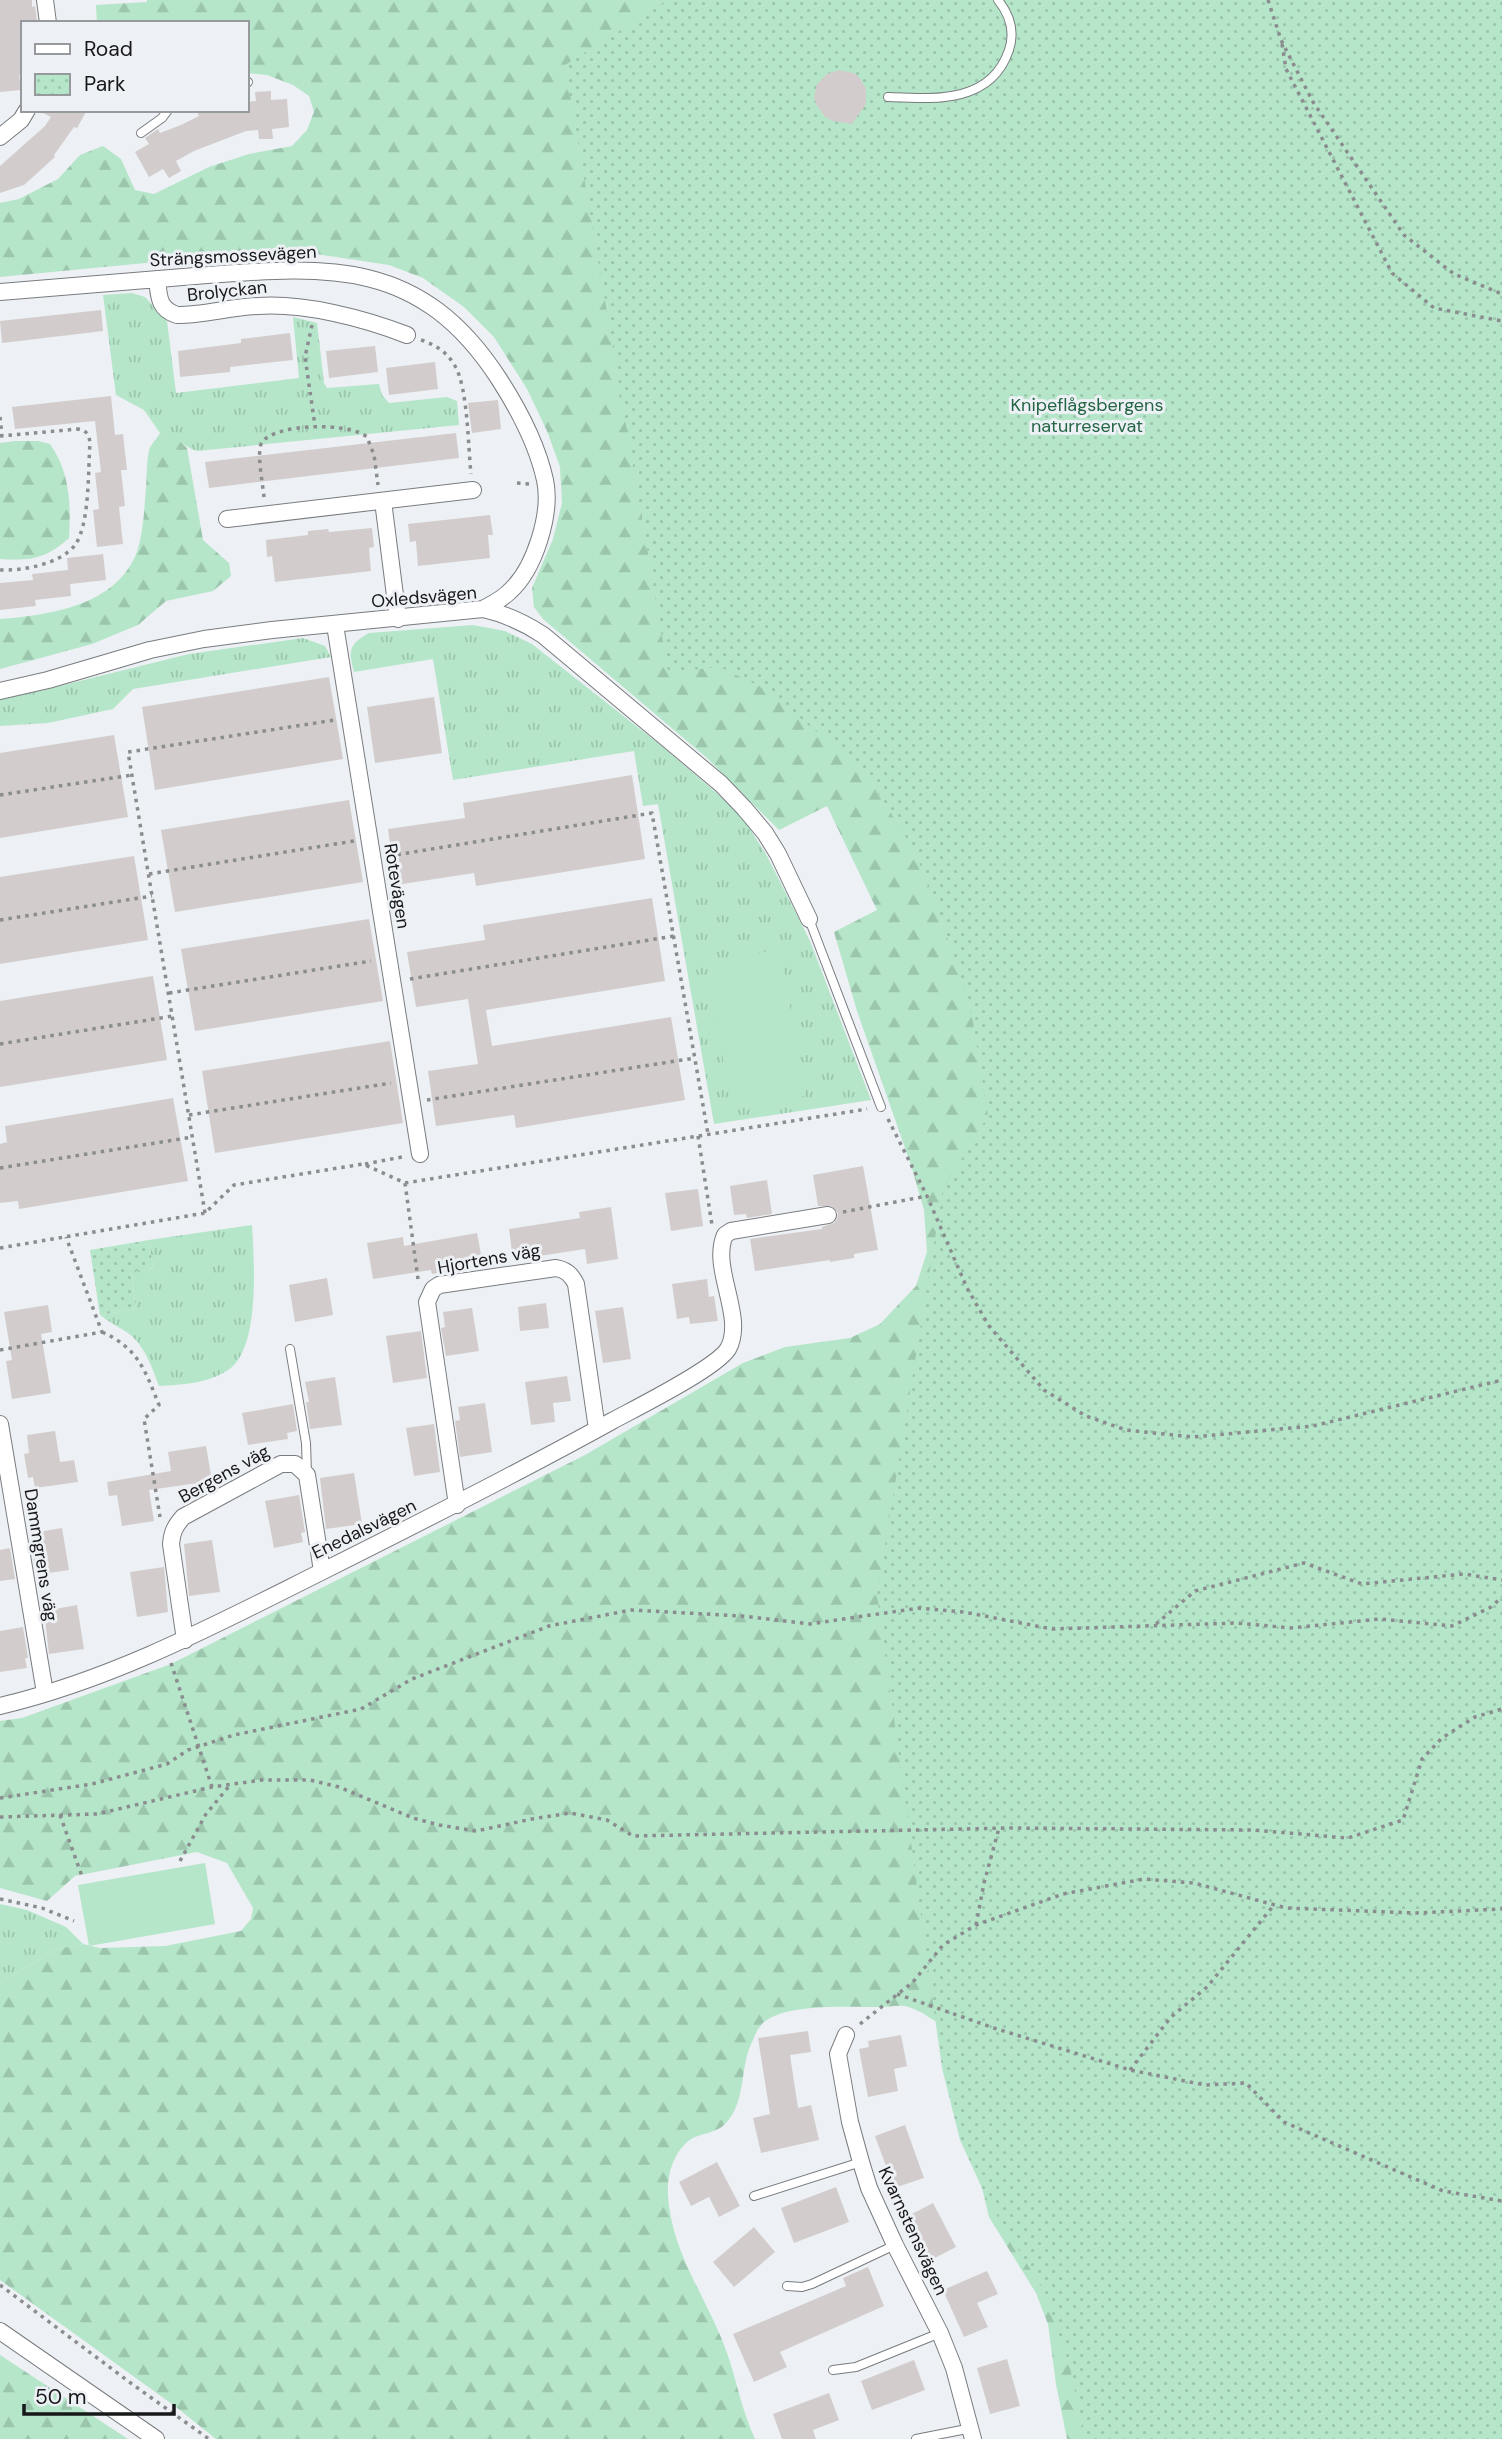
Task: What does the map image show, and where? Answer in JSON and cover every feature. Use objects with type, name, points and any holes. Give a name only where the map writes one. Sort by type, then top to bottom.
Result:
[{"type":"street","points":[[45,0],[48,21]]},
{"type":"street","points":[[0,137],[21,120],[26,112]]},
{"type":"street","name":"Strängsmossevägen","points":[[0,292],[293,269],[345,272],[368,277],[410,294],[432,307],[473,342],[512,398],[542,465],[547,499],[540,538],[523,575],[511,591],[483,609]]},
{"type":"street","name":"Brolyckan","points":[[157,279],[160,303],[164,310],[177,315],[260,306],[291,307],[357,319],[407,335]]},
{"type":"street","points":[[227,519],[473,490]]},
{"type":"street","points":[[382,501],[398,619]]},
{"type":"street","name":"Oxledsvägen","points":[[0,691],[150,650],[204,639],[483,609],[512,617],[543,635],[721,784],[765,833],[809,919]]},
{"type":"street","name":"Rotevägen","points":[[335,625],[420,1154]]},
{"type":"street","points":[[722,1242],[725,1235],[731,1231],[828,1215]]},
{"type":"street","name":"Enedalsvägen","points":[[0,1706],[101,1675],[185,1640],[457,1505],[718,1360],[731,1342],[732,1325],[722,1242]]},
{"type":"street","name":"Hjortens väg","points":[[457,1505],[427,1302],[429,1295],[439,1285],[555,1268],[571,1275],[576,1284],[597,1429]]},
{"type":"street","name":"Dammgrens väg","points":[[0,1424],[45,1693]]},
{"type":"street","name":"Bergens väg","points":[[172,1532],[183,1517],[281,1464],[295,1464],[307,1475]]},
{"type":"street","points":[[307,1475],[322,1572]]},
{"type":"street","points":[[172,1532],[171,1544],[185,1640]]},
{"type":"street","name":"Kvarnstensvägen","points":[[846,2035],[838,2054],[850,2122],[869,2188],[940,2333],[954,2368],[972,2434]]},
{"type":"street","points":[[0,2331],[156,2439]]},
{"type":"lane","points":[[888,97],[923,99],[965,93],[998,74],[1012,40],[1011,24],[998,0]]},
{"type":"lane","points":[[141,133],[166,112]]},
{"type":"lane","points":[[809,919],[881,1107]]},
{"type":"lane","points":[[290,1349],[306,1443],[307,1475]]},
{"type":"lane","points":[[754,2196],[861,2162]]},
{"type":"lane","points":[[787,2286],[812,2284],[895,2245]]},
{"type":"lane","points":[[833,2370],[856,2367],[940,2333]]},
{"type":"lane","points":[[916,2439],[972,2434]]},
{"type":"path","points":[[1268,0],[1281,40],[1286,69],[1392,273],[1434,308],[1502,321]]},
{"type":"path","points":[[1281,40],[1314,102],[1404,235],[1454,274],[1502,294]]},
{"type":"path","points":[[316,311],[305,357],[316,426]]},
{"type":"path","points":[[407,335],[440,348],[456,368],[463,398],[473,490]]},
{"type":"path","points":[[0,417],[1,436],[62,429],[84,430],[89,434],[90,443],[84,519],[74,547],[36,567],[0,570]]},
{"type":"path","points":[[265,515],[261,444],[273,435],[316,426],[348,428],[367,437],[374,455],[382,501]]},
{"type":"path","points":[[205,1213],[128,752],[351,717]]},
{"type":"path","points":[[0,795],[132,775]]},
{"type":"path","points":[[373,859],[652,813],[708,1134]]},
{"type":"path","points":[[149,874],[370,838]]},
{"type":"path","points":[[0,920],[152,896]]},
{"type":"path","points":[[393,982],[674,936]]},
{"type":"path","points":[[169,993],[389,958]]},
{"type":"path","points":[[0,1044],[173,1016]]},
{"type":"path","points":[[412,1102],[695,1058]]},
{"type":"path","points":[[189,1115],[409,1080]]},
{"type":"path","points":[[363,1164],[405,1182],[881,1107],[927,1196],[967,1288],[989,1326],[1044,1390],[1086,1416],[1126,1430],[1194,1437],[1313,1426],[1502,1380]]},
{"type":"path","points":[[698,1136],[712,1227],[722,1242]]},
{"type":"path","points":[[0,1168],[193,1137]]},
{"type":"path","points":[[0,1248],[205,1213],[234,1185],[420,1154]]},
{"type":"path","points":[[405,1182],[418,1281],[429,1295]]},
{"type":"path","points":[[828,1215],[927,1196]]},
{"type":"path","points":[[66,1237],[102,1332]]},
{"type":"path","points":[[0,1350],[102,1332],[120,1340],[130,1349],[139,1361],[159,1405],[144,1419],[160,1517],[172,1532]]},
{"type":"path","points":[[1154,1626],[1195,1591],[1304,1563],[1362,1584],[1464,1574],[1502,1580]]},
{"type":"path","points":[[0,1798],[92,1784],[167,1764],[188,1751],[234,1735],[361,1709],[412,1679],[549,1626],[631,1610],[742,1616],[810,1624],[919,1608],[964,1612],[1052,1629],[1237,1623],[1290,1628],[1380,1619],[1452,1626],[1491,1608],[1502,1597]]},
{"type":"path","points":[[167,1648],[212,1787]]},
{"type":"path","points":[[0,1817],[97,1814],[212,1787],[262,1780],[310,1780],[339,1787],[414,1818],[476,1831],[570,1813],[607,1820],[633,1836],[999,1828],[1252,1830],[1348,1838],[1403,1820],[1422,1759],[1443,1738],[1475,1717],[1502,1709]]},
{"type":"path","points":[[180,1861],[206,1814],[230,1785]]},
{"type":"path","points":[[60,1815],[83,1879]]},
{"type":"path","points":[[975,1925],[999,1828]]},
{"type":"path","points":[[846,2035],[913,1982],[943,1945],[975,1925],[1063,1894],[1144,1879],[1194,1883],[1286,1908],[1416,1913],[1502,1909]]},
{"type":"path","points":[[0,1899],[42,1908],[74,1921]]},
{"type":"path","points":[[1130,2070],[1171,2017],[1207,1987],[1273,1905]]},
{"type":"path","points":[[897,1994],[994,2028],[1130,2070],[1205,2085],[1246,2083],[1284,2122],[1443,2191],[1502,2201]]},
{"type":"path","points":[[0,2285],[209,2439]]},
{"type":"green space","name":"Knipeflågsbergens naturreservat","points":[[669,0],[1502,0],[1502,2439],[1085,2439],[1069,2363],[1042,2288],[988,2201],[960,2140],[942,2068],[877,1595],[943,1189],[988,1116],[972,1016],[942,921],[915,852],[876,789],[826,739],[759,686],[720,667],[668,672],[565,65]]},
{"type":"green space","points":[[1325,0],[1356,2439],[1067,2439],[1048,2324],[1036,2293],[989,2217],[943,2026],[905,2006],[803,2009],[774,2016],[764,2022],[756,2032],[749,2050],[740,2095],[732,2115],[718,2129],[691,2139],[680,2150],[672,2164],[668,2195],[676,2237],[727,2353],[755,2439],[216,2439],[0,2280],[0,1983],[57,1949],[83,1944],[100,1948],[165,1946],[241,1931],[251,1919],[253,1908],[227,1863],[197,1852],[75,1876],[47,1901],[0,1888],[0,1721],[22,1718],[171,1664],[585,1455],[743,1363],[785,1347],[850,1338],[880,1324],[916,1286],[927,1252],[924,1210],[911,1165],[857,1011],[834,932],[877,910],[827,806],[779,830],[707,758],[543,619],[534,607],[532,588],[553,539],[562,503],[560,467],[527,389],[494,337],[464,307],[423,278],[389,265],[309,253],[239,254],[0,277],[0,203],[19,199],[58,179],[80,155],[103,146],[121,159],[135,190],[154,194],[209,167],[249,154],[292,146],[307,130],[314,112],[309,96],[293,85],[267,75],[248,73],[248,21],[97,21],[96,5],[147,2]]},
{"type":"green space","points":[[132,293],[145,297],[167,321],[176,393],[299,378],[293,317],[317,323],[324,383],[327,388],[379,384],[382,395],[389,403],[447,397],[457,401],[459,425],[197,451],[192,449],[171,436],[160,433],[144,410],[116,395],[103,295]]},
{"type":"green space","points":[[160,433],[173,435],[187,448],[203,540],[229,563],[231,576],[213,591],[166,601],[138,625],[92,644],[0,669],[0,619],[40,614],[79,604],[114,585],[127,570],[137,552],[141,533],[149,451]]},
{"type":"green space","points":[[15,441],[50,444],[62,466],[70,513],[69,538],[45,554],[20,560],[0,559],[0,443]]},
{"type":"green space","points":[[473,625],[505,631],[532,644],[664,748],[745,821],[767,856],[810,941],[871,1100],[714,1124],[658,804],[643,806],[634,751],[453,780],[433,659],[354,672],[352,649],[357,641],[369,633]]},
{"type":"green space","points":[[303,638],[325,646],[331,657],[133,689],[113,709],[48,723],[0,726],[0,698],[31,693],[189,654]]},
{"type":"green space","points":[[780,949],[805,1096],[731,1108],[707,962]]},
{"type":"green space","points":[[252,1225],[253,1300],[247,1339],[241,1355],[232,1367],[216,1377],[187,1384],[159,1386],[139,1344],[128,1333],[100,1315],[136,1309],[131,1271],[153,1268],[149,1240]]},
{"type":"green space","points":[[149,1240],[153,1268],[131,1272],[136,1309],[100,1315],[90,1250]]},
{"type":"green space","points":[[205,1863],[215,1924],[89,1946],[78,1885]]},
{"type":"green space","points":[[0,1904],[27,1910],[66,1927],[83,1944],[57,1949],[0,1983]]},
{"type":"green space","points":[[0,2355],[128,2439],[0,2439]]},
{"type":"building","points":[[0,0],[32,0],[37,21],[21,21],[21,90],[0,92]]},
{"type":"building","points":[[839,70],[854,73],[866,89],[866,104],[852,124],[825,117],[814,97],[817,84],[827,74]]},
{"type":"building","points":[[271,91],[271,100],[287,99],[289,127],[272,129],[273,139],[259,139],[258,130],[246,131],[194,151],[176,161],[181,171],[169,178],[163,169],[149,177],[135,152],[149,144],[145,138],[158,129],[160,133],[199,116],[197,112],[248,112],[248,102],[256,101],[255,92]]},
{"type":"building","points":[[41,112],[86,112],[55,157],[24,185],[0,193],[0,166],[45,126],[51,117]]},
{"type":"building","points":[[101,310],[103,331],[2,343],[0,321]]},
{"type":"building","points":[[290,333],[293,360],[230,367],[230,372],[180,377],[178,351]]},
{"type":"building","points":[[375,346],[378,372],[329,378],[326,351]]},
{"type":"building","points":[[435,362],[438,389],[389,395],[386,368]]},
{"type":"building","points":[[111,396],[115,435],[123,434],[127,470],[121,470],[125,506],[119,507],[123,544],[97,547],[93,510],[99,509],[95,473],[101,472],[95,421],[15,429],[12,407]]},
{"type":"building","points":[[498,400],[501,429],[472,433],[468,403]]},
{"type":"building","points":[[456,433],[459,458],[209,488],[205,462]]},
{"type":"building","points":[[490,515],[493,535],[488,535],[490,558],[418,566],[416,541],[410,542],[408,524]]},
{"type":"building","points":[[372,528],[374,547],[369,548],[371,571],[275,582],[272,556],[267,557],[266,540],[308,535],[308,531]]},
{"type":"building","points":[[103,554],[106,580],[70,584],[71,596],[35,600],[36,606],[0,610],[0,583],[33,580],[32,574],[68,570],[67,558]]},
{"type":"building","points":[[329,677],[343,759],[155,790],[142,707]]},
{"type":"building","points":[[434,697],[442,753],[375,763],[367,707]]},
{"type":"building","points":[[114,735],[128,817],[0,838],[0,753]]},
{"type":"building","points":[[632,775],[645,859],[476,886],[474,873],[396,885],[388,829],[465,818],[463,803]]},
{"type":"building","points":[[349,800],[363,882],[175,912],[161,830]]},
{"type":"building","points":[[134,856],[148,940],[0,964],[0,877]]},
{"type":"building","points":[[652,898],[665,981],[486,1010],[492,1046],[671,1017],[685,1100],[516,1128],[514,1115],[436,1126],[428,1071],[478,1064],[468,999],[416,1007],[407,952],[485,940],[483,925]]},
{"type":"building","points":[[369,919],[383,1001],[195,1031],[181,949]]},
{"type":"building","points":[[153,976],[167,1060],[0,1087],[0,1001]]},
{"type":"building","points":[[390,1041],[403,1123],[215,1153],[202,1071]]},
{"type":"building","points":[[173,1098],[188,1181],[19,1209],[18,1201],[0,1203],[0,1144],[7,1142],[5,1126]]},
{"type":"building","points":[[863,1166],[878,1250],[854,1254],[854,1258],[755,1271],[750,1239],[822,1229],[837,1219],[838,1213],[832,1206],[818,1206],[813,1175]]},
{"type":"building","points":[[767,1180],[772,1214],[747,1218],[746,1214],[734,1215],[730,1186]]},
{"type":"building","points":[[698,1189],[703,1226],[671,1231],[665,1193]]},
{"type":"building","points":[[611,1207],[618,1259],[587,1264],[585,1249],[513,1260],[509,1229],[580,1218],[579,1212]]},
{"type":"building","points":[[477,1233],[483,1265],[432,1274],[431,1270],[373,1279],[367,1243],[403,1237],[404,1246]]},
{"type":"building","points":[[327,1278],[333,1315],[295,1322],[289,1285]]},
{"type":"building","points":[[707,1279],[709,1297],[714,1296],[718,1321],[690,1324],[689,1317],[677,1319],[672,1284]]},
{"type":"building","points":[[546,1303],[549,1328],[520,1331],[518,1307]]},
{"type":"building","points":[[48,1305],[52,1332],[41,1334],[51,1393],[12,1399],[6,1361],[12,1360],[4,1312]]},
{"type":"building","points":[[623,1307],[631,1359],[603,1363],[595,1311]]},
{"type":"building","points":[[472,1308],[479,1351],[446,1356],[441,1328],[445,1327],[443,1312]]},
{"type":"building","points":[[421,1331],[427,1378],[393,1383],[386,1336]]},
{"type":"building","points":[[567,1376],[571,1401],[553,1403],[555,1422],[531,1425],[525,1382]]},
{"type":"building","points":[[335,1377],[342,1425],[310,1429],[305,1382]]},
{"type":"building","points":[[485,1403],[492,1452],[460,1457],[455,1421],[460,1420],[458,1407]]},
{"type":"building","points":[[293,1404],[297,1431],[287,1433],[288,1439],[248,1445],[242,1413]]},
{"type":"building","points":[[434,1424],[440,1472],[414,1476],[406,1428]]},
{"type":"building","points":[[55,1431],[60,1462],[74,1460],[78,1482],[35,1488],[33,1477],[28,1478],[24,1454],[29,1453],[27,1435]]},
{"type":"building","points":[[206,1446],[212,1481],[149,1490],[154,1521],[122,1526],[117,1495],[109,1496],[107,1482],[171,1471],[168,1452]]},
{"type":"building","points":[[354,1473],[362,1524],[326,1529],[320,1478]]},
{"type":"building","points":[[299,1495],[305,1532],[301,1533],[303,1542],[274,1548],[265,1501]]},
{"type":"building","points":[[62,1528],[69,1570],[36,1575],[31,1545],[34,1544],[32,1533]]},
{"type":"building","points":[[212,1540],[220,1592],[189,1596],[184,1544]]},
{"type":"building","points":[[10,1548],[15,1579],[0,1581],[0,1550]]},
{"type":"building","points":[[164,1567],[168,1612],[137,1617],[130,1572]]},
{"type":"building","points":[[77,1605],[84,1649],[49,1654],[44,1611]]},
{"type":"building","points":[[23,1627],[27,1668],[0,1672],[0,1631]]},
{"type":"building","points":[[808,2031],[811,2052],[790,2055],[798,2108],[811,2105],[819,2140],[761,2153],[753,2118],[770,2114],[758,2038]]},
{"type":"building","points":[[901,2035],[907,2066],[894,2069],[898,2091],[868,2097],[859,2049],[869,2047],[868,2041]]},
{"type":"building","points":[[905,2125],[924,2178],[894,2188],[875,2136]]},
{"type":"building","points":[[717,2162],[740,2206],[719,2217],[709,2197],[691,2206],[679,2182]]},
{"type":"building","points":[[836,2187],[849,2222],[794,2243],[781,2208]]},
{"type":"building","points":[[933,2203],[956,2247],[929,2261],[906,2217]]},
{"type":"building","points":[[754,2227],[775,2252],[734,2287],[713,2262]]},
{"type":"building","points":[[868,2267],[884,2306],[780,2352],[787,2367],[754,2382],[733,2334],[846,2286],[843,2278]]},
{"type":"building","points":[[987,2271],[998,2294],[977,2303],[988,2327],[964,2337],[943,2290]]},
{"type":"building","points":[[1007,2359],[1020,2406],[990,2414],[977,2368]]},
{"type":"building","points":[[914,2360],[925,2390],[872,2410],[861,2381]]},
{"type":"building","points":[[829,2393],[839,2420],[813,2430],[816,2439],[782,2439],[773,2414]]}]
